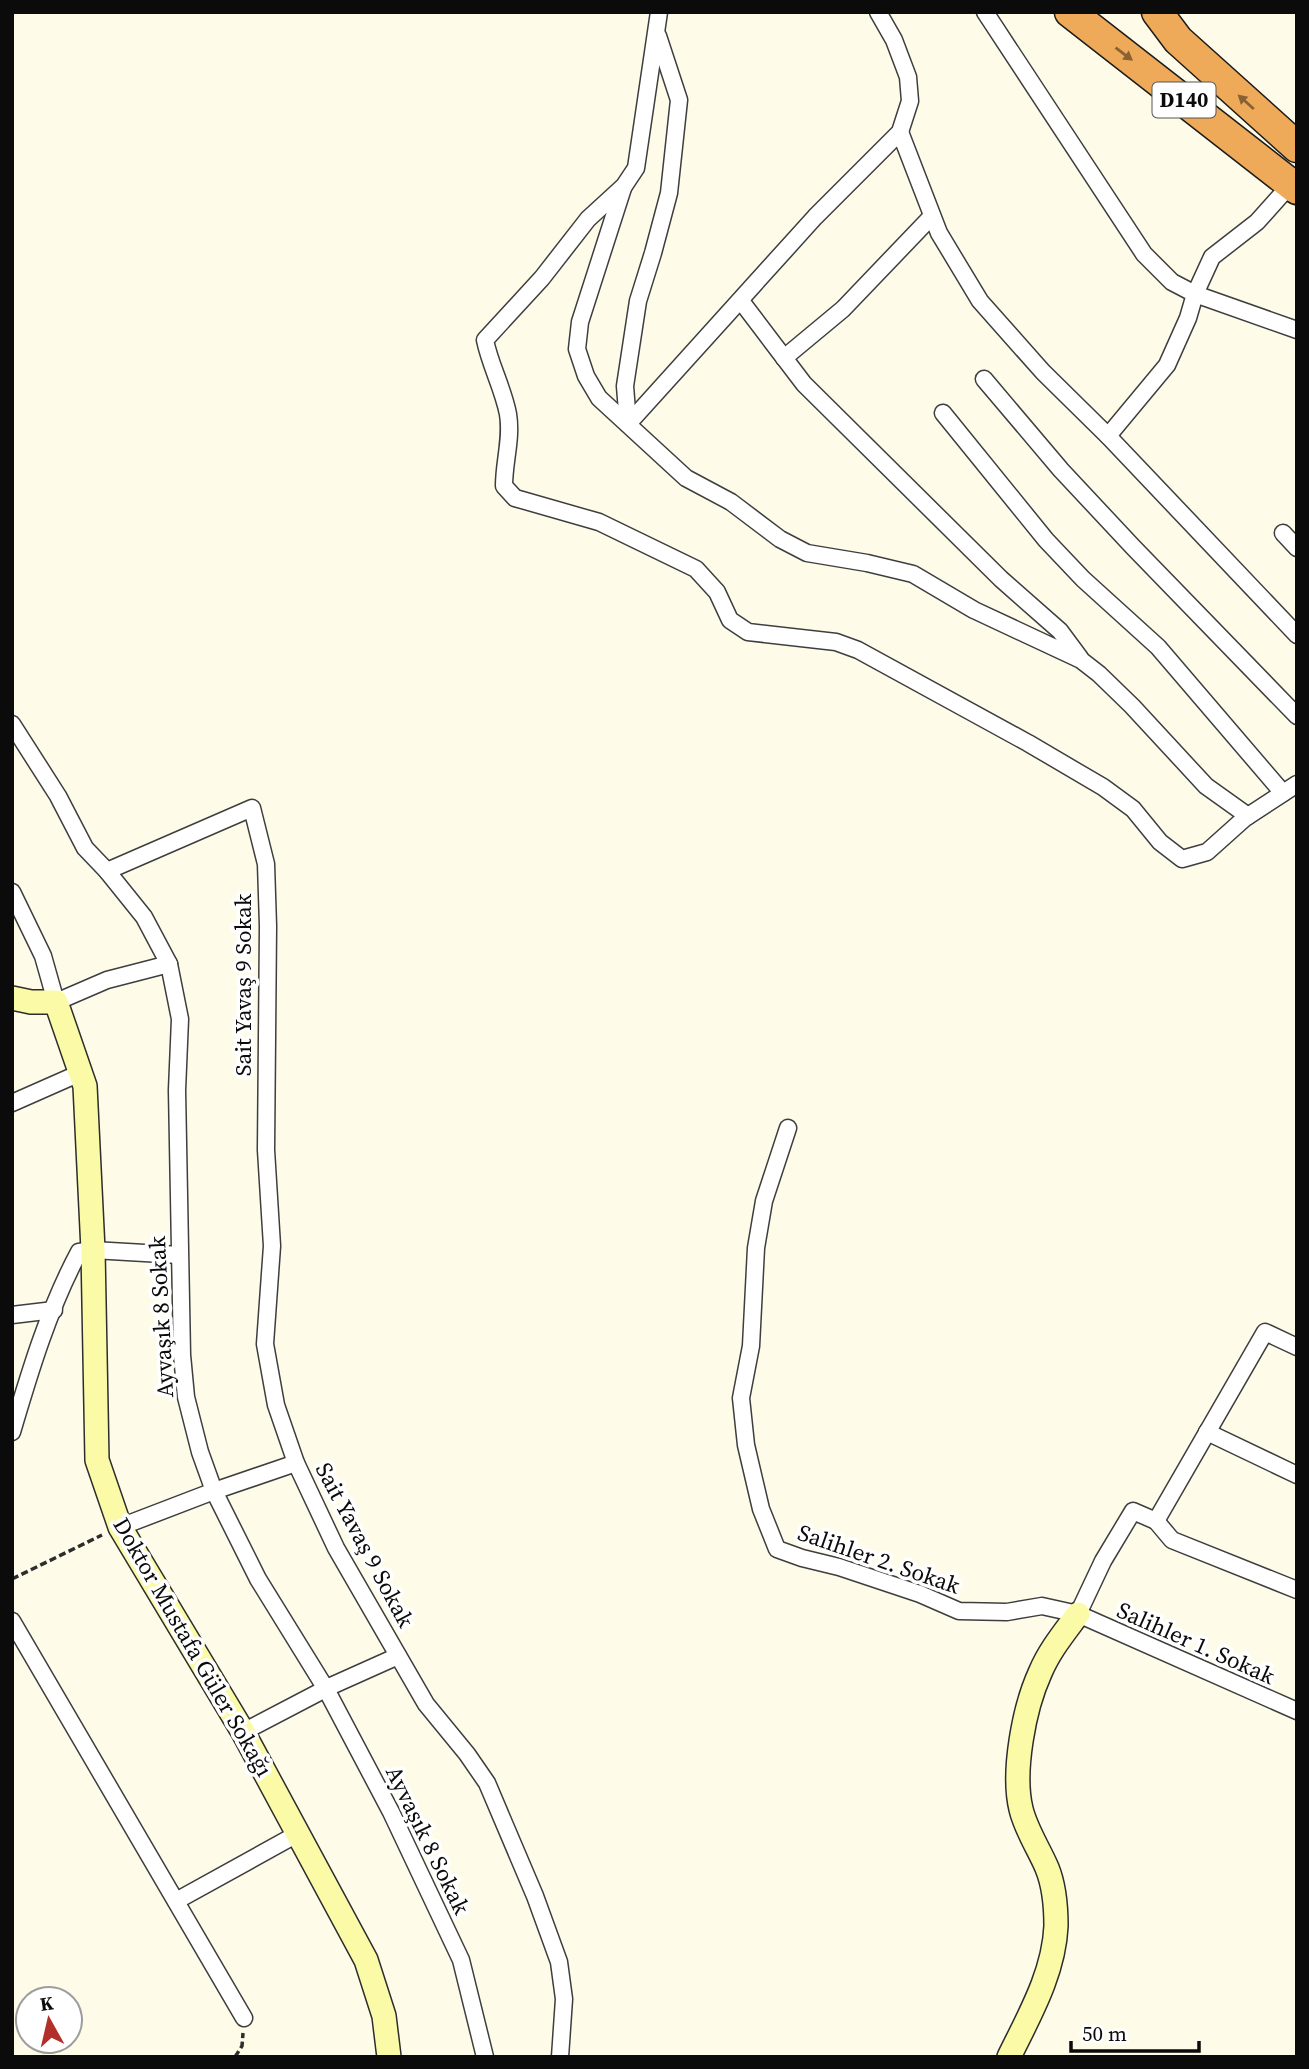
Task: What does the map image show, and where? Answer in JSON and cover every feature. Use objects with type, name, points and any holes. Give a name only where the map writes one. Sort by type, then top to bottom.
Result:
[{"type":"highway","name":"D140","points":[[1070,12],[1294,186]]},
{"type":"highway","name":"D140","points":[[1157,12],[1178,40],[1297,147]]},
{"type":"street","points":[[659,12],[636,168],[624,186],[588,219],[542,278],[485,340],[508,415],[510,442],[504,468],[504,486],[515,498],[599,522],[696,569],[717,592],[730,620],[748,632],[836,642],[858,650],[1103,787],[1133,809],[1160,842],[1182,859],[1207,852],[1248,816],[1290,788],[1158,647],[1083,579],[1046,540],[943,412]]},
{"type":"street","points":[[628,424],[815,217],[900,132],[910,101],[908,77],[894,40],[878,12]]},
{"type":"street","points":[[985,12],[1144,254],[1172,282],[1195,294],[1297,330]]},
{"type":"street","points":[[628,424],[625,386],[638,301],[668,193],[679,100],[657,32]]},
{"type":"street","points":[[900,132],[939,233],[980,301],[1043,372],[1108,436],[1297,635]]},
{"type":"street","points":[[624,186],[580,322],[577,348],[586,376],[599,398],[685,478],[730,502],[780,539],[807,553],[913,574],[974,610],[1081,660],[1132,706],[1206,786],[1248,816]]},
{"type":"street","points":[[1108,436],[1167,365],[1212,257],[1257,222],[1294,186]]},
{"type":"street","points":[[784,358],[843,309],[932,216]]},
{"type":"street","points":[[741,301],[804,384],[1001,579],[1060,631],[1081,660]]},
{"type":"street","points":[[984,379],[1061,470],[1297,716]]},
{"type":"street","points":[[1283,533],[1297,548]]},
{"type":"street","name":"Ayvaşık 8 Sokak","points":[[12,723],[58,796],[85,848],[144,917],[169,964],[180,1019],[177,1090],[179,1255],[186,1397],[200,1452],[214,1491],[258,1579],[326,1689],[391,1812],[461,1960],[485,2057]]},
{"type":"street","name":"Sait Yavaş 9 Sokak","points":[[107,871],[252,808],[266,864],[266,1138],[272,1246],[265,1344],[276,1405],[296,1463],[336,1548],[426,1704],[487,1783],[535,1896],[559,1962],[564,1999],[560,2057]]},
{"type":"street","name":"Doktor Mustafa Güler Sokağı","points":[[12,892],[43,956],[85,1086],[93,1250],[97,1460],[120,1527],[243,1732],[366,1960],[384,2016],[388,2057]]},
{"type":"street","points":[[12,998],[31,1002],[57,1002],[107,980],[169,964]]},
{"type":"street","points":[[12,1103],[80,1073]]},
{"type":"street","name":"Salihler 2. Sokak","points":[[788,1128],[764,1201],[756,1248],[751,1346],[741,1398],[746,1445],[761,1509],[777,1549],[920,1594],[959,1611],[1007,1612],[1042,1606],[1077,1614]]},
{"type":"street","points":[[12,1432],[32,1362],[79,1252],[93,1250],[179,1255]]},
{"type":"street","points":[[12,1315],[54,1310]]},
{"type":"street","points":[[1156,1521],[1265,1332],[1297,1347]]},
{"type":"street","points":[[1207,1432],[1297,1475]]},
{"type":"street","points":[[120,1527],[296,1463]]},
{"type":"street","points":[[1009,2057],[1040,1994],[1051,1959],[1056,1927],[1054,1895],[1048,1871],[1021,1810],[1018,1784],[1020,1747],[1027,1713],[1039,1674],[1052,1649],[1077,1614],[1103,1561],[1133,1511],[1156,1521],[1172,1540],[1297,1590]]},
{"type":"street","name":"Salihler 1. Sokak","points":[[1077,1614],[1297,1712]]},
{"type":"street","points":[[12,1621],[244,2018]]},
{"type":"street","points":[[243,1732],[398,1656]]},
{"type":"street","points":[[176,1901],[299,1833]]},
{"type":"path","points":[[12,1579],[120,1527]]},
{"type":"path","points":[[235,2057],[242,2046],[244,2018]]}]
